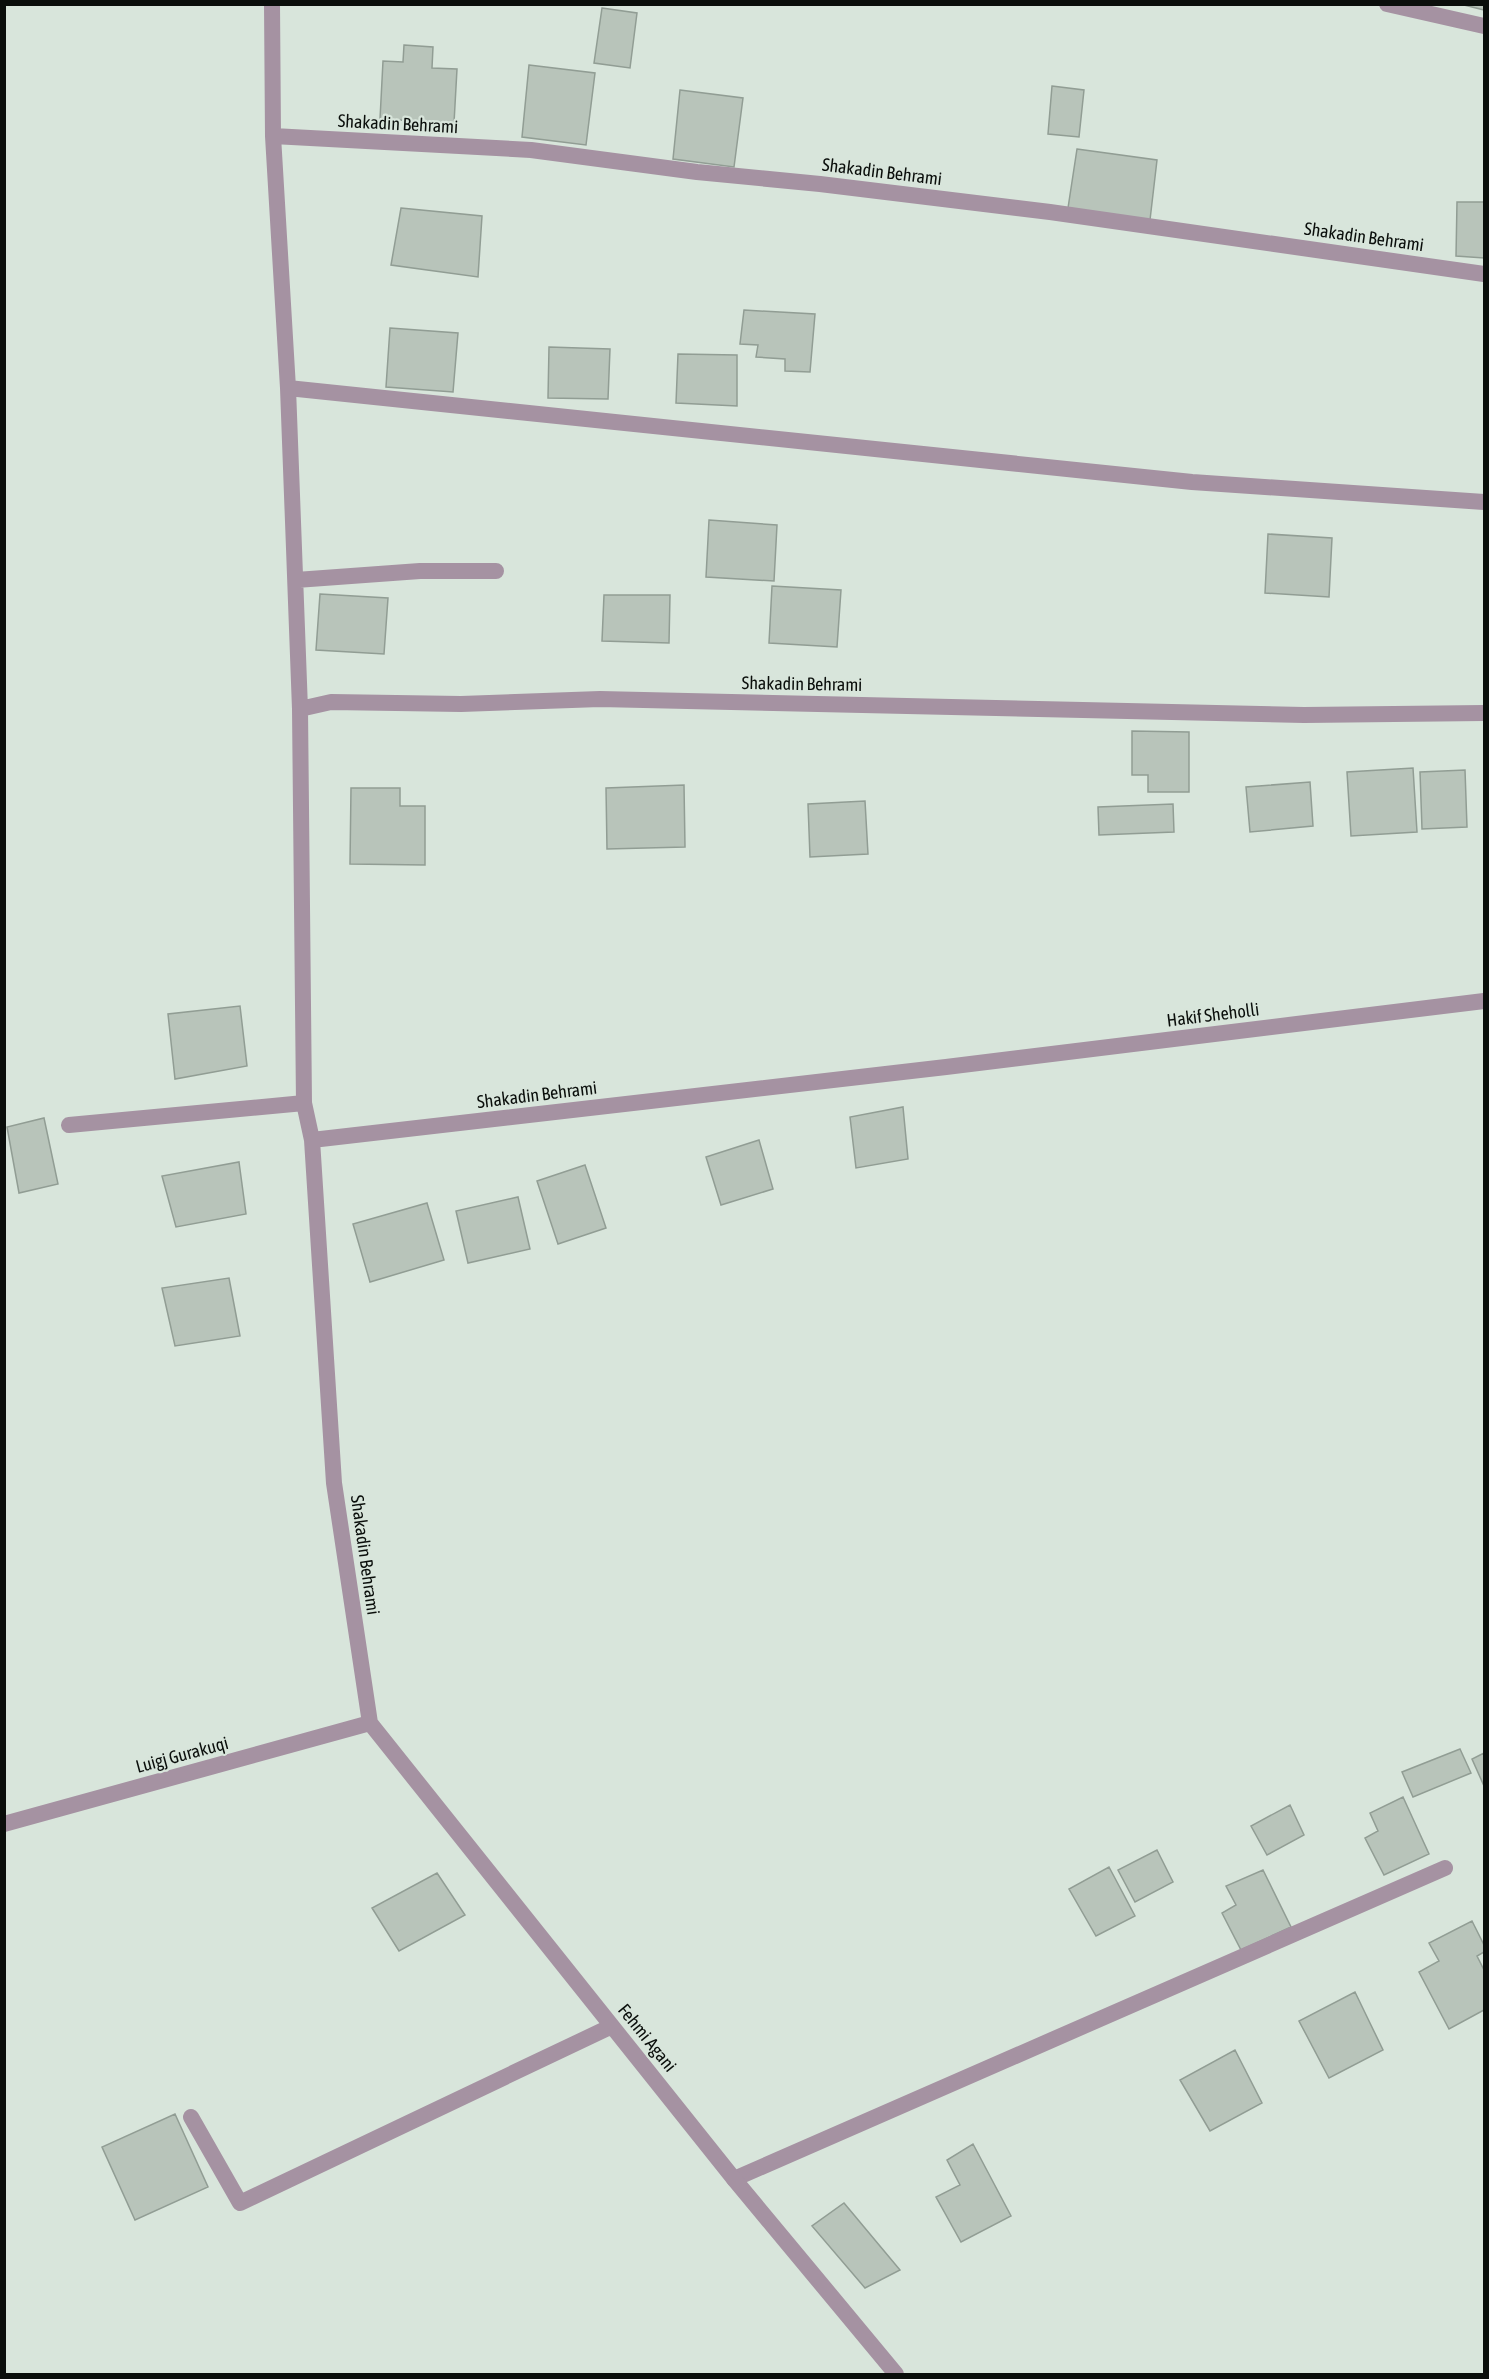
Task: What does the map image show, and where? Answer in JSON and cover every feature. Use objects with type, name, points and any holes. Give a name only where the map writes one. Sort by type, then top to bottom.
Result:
[{"type":"street","name":"Shakadin Behrami","points":[[272,4],[273,136],[288,388],[300,709],[304,1103],[312,1140],[334,1483],[370,1723]]},
{"type":"street","points":[[1387,4],[1485,26]]},
{"type":"street","name":"Shakadin Behrami","points":[[273,136],[531,150],[697,172],[820,184],[1050,212],[1485,274]]},
{"type":"street","points":[[288,388],[1192,482],[1485,502]]},
{"type":"street","points":[[296,580],[420,571],[496,571]]},
{"type":"street","name":"Shakadin Behrami","points":[[300,709],[331,702],[461,704],[600,699],[1304,715],[1485,713]]},
{"type":"street","name":"Hakif Sheholli","points":[[946,1067],[1485,1001]]},
{"type":"street","name":"Shakadin Behrami","points":[[312,1140],[946,1067]]},
{"type":"street","points":[[69,1125],[304,1103]]},
{"type":"street","name":"Luigj Gurakuqi","points":[[4,1824],[370,1723]]},
{"type":"street","name":"Fehmi Agani","points":[[370,1723],[734,2179],[896,2374]]},
{"type":"street","points":[[734,2179],[1445,1868]]},
{"type":"street","points":[[191,2117],[240,2203],[612,2026]]},
{"type":"building","points":[[1460,4],[1484,4],[1484,10]]},
{"type":"building","points":[[602,8],[637,13],[630,68],[594,63]]},
{"type":"building","points":[[404,45],[433,47],[432,68],[457,69],[454,123],[380,119],[383,61],[403,62]]},
{"type":"building","points":[[529,65],[595,73],[586,145],[522,137]]},
{"type":"building","points":[[1052,86],[1084,90],[1079,137],[1048,134]]},
{"type":"building","points":[[680,90],[743,98],[734,167],[673,159]]},
{"type":"building","points":[[1077,149],[1157,160],[1150,220],[1068,208]]},
{"type":"building","points":[[1457,202],[1484,202],[1484,258],[1456,256]]},
{"type":"building","points":[[401,208],[482,216],[478,277],[391,265]]},
{"type":"building","points":[[744,310],[815,314],[810,372],[785,371],[785,359],[756,357],[758,345],[740,344]]},
{"type":"building","points":[[390,328],[458,333],[453,392],[386,387]]},
{"type":"building","points":[[549,347],[610,349],[608,399],[548,398]]},
{"type":"building","points":[[678,354],[737,355],[737,406],[676,403]]},
{"type":"building","points":[[709,520],[777,525],[774,581],[706,577]]},
{"type":"building","points":[[1268,534],[1332,538],[1329,597],[1265,593]]},
{"type":"building","points":[[772,586],[841,590],[837,647],[769,643]]},
{"type":"building","points":[[320,594],[388,598],[384,654],[316,650]]},
{"type":"building","points":[[604,595],[670,595],[669,643],[602,641]]},
{"type":"building","points":[[1132,731],[1189,732],[1189,792],[1148,792],[1148,775],[1132,775]]},
{"type":"building","points":[[1413,768],[1417,832],[1351,836],[1347,772]]},
{"type":"building","points":[[1465,770],[1467,827],[1422,829],[1420,772]]},
{"type":"building","points":[[1310,782],[1313,826],[1250,832],[1246,787]]},
{"type":"building","points":[[684,785],[685,847],[607,849],[606,788]]},
{"type":"building","points":[[351,788],[400,788],[400,806],[425,806],[425,865],[350,864]]},
{"type":"building","points":[[865,801],[868,854],[810,857],[808,804]]},
{"type":"building","points":[[1173,804],[1174,832],[1099,835],[1098,807]]},
{"type":"building","points":[[240,1006],[247,1066],[175,1079],[168,1014]]},
{"type":"building","points":[[903,1107],[908,1159],[856,1168],[850,1117]]},
{"type":"building","points":[[44,1118],[58,1184],[19,1193],[7,1127]]},
{"type":"building","points":[[759,1140],[773,1189],[721,1205],[706,1157]]},
{"type":"building","points":[[239,1162],[246,1214],[176,1227],[162,1176]]},
{"type":"building","points":[[585,1165],[606,1228],[558,1244],[537,1181]]},
{"type":"building","points":[[518,1197],[530,1249],[468,1263],[456,1211]]},
{"type":"building","points":[[427,1203],[444,1260],[370,1282],[353,1224]]},
{"type":"building","points":[[229,1278],[240,1336],[175,1346],[162,1288]]},
{"type":"building","points":[[1460,1749],[1471,1773],[1413,1797],[1402,1772]]},
{"type":"building","points":[[1484,1753],[1484,1786],[1472,1759]]},
{"type":"building","points":[[1403,1797],[1429,1854],[1384,1875],[1365,1838],[1378,1831],[1370,1813]]},
{"type":"building","points":[[1290,1805],[1304,1835],[1267,1855],[1251,1826]]},
{"type":"building","points":[[1157,1850],[1173,1882],[1135,1902],[1118,1870]]},
{"type":"building","points":[[1109,1867],[1135,1916],[1096,1936],[1069,1889]]},
{"type":"building","points":[[1263,1870],[1291,1927],[1241,1950],[1222,1913],[1236,1905],[1226,1886]]},
{"type":"building","points":[[437,1873],[465,1915],[399,1951],[372,1908]]},
{"type":"building","points":[[1472,1921],[1484,1945],[1484,1952],[1477,1956],[1484,1970],[1484,2010],[1449,2029],[1419,1972],[1439,1961],[1429,1943]]},
{"type":"building","points":[[1355,1992],[1383,2050],[1329,2078],[1299,2021]]},
{"type":"building","points":[[1235,2050],[1262,2103],[1210,2131],[1180,2080]]},
{"type":"building","points":[[175,2114],[208,2187],[135,2220],[102,2147]]},
{"type":"building","points":[[973,2144],[1011,2216],[961,2242],[936,2197],[960,2185],[947,2160]]},
{"type":"building","points":[[844,2203],[900,2270],[865,2288],[812,2226]]}]
